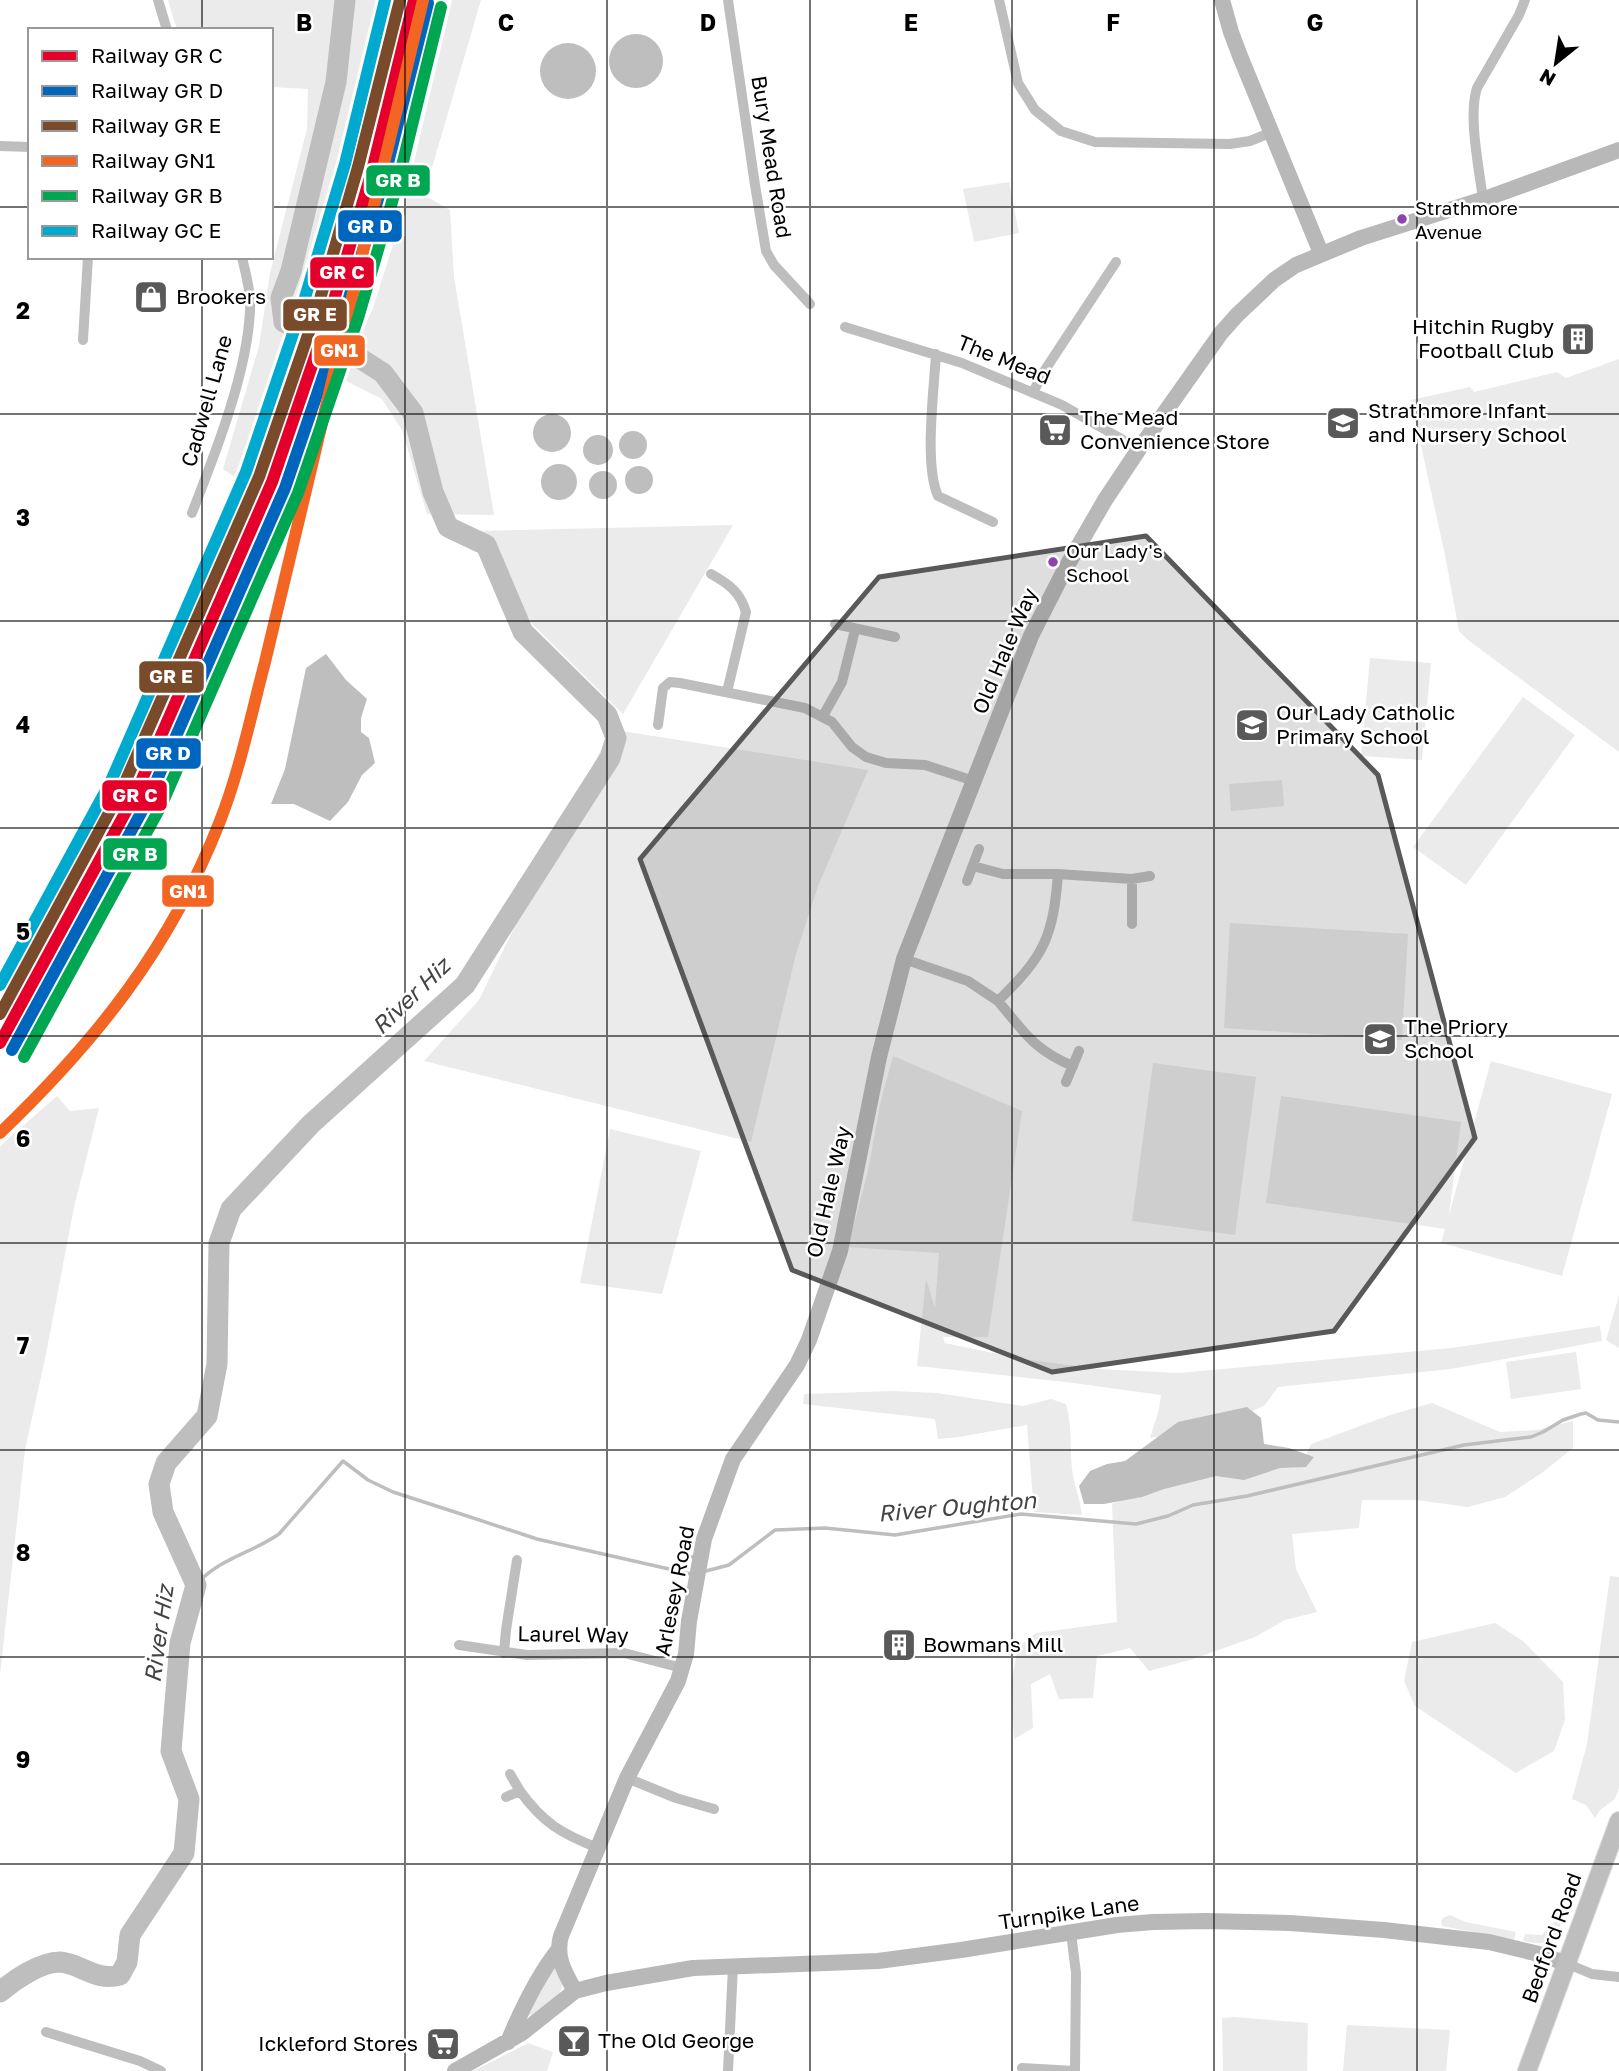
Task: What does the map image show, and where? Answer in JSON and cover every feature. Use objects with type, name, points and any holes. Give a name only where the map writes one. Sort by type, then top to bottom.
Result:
[{"type":"main road","name":"Bedford Road","points":[[1527,2071],[1619,1821]]},
{"type":"street","points":[[158,0],[166,28]]},
{"type":"street","name":"Bury Mead Road","points":[[727,0],[766,251],[774,265],[810,304]]},
{"type":"street","points":[[999,0],[1018,83],[1035,110],[1061,131],[1095,142],[1230,144],[1250,141],[1272,132]]},
{"type":"street","points":[[1222,0],[1231,32],[1321,253]]},
{"type":"street","points":[[1483,199],[1474,96],[1525,0]]},
{"type":"street","points":[[0,146],[28,147]]},
{"type":"street","name":"Old Hale Way","points":[[797,1365],[809,1340],[840,1251],[882,1045],[904,959],[1031,636],[1087,530],[1139,449],[1213,344],[1237,315],[1274,280],[1296,265],[1361,238],[1483,199],[1619,150]]},
{"type":"street","points":[[83,340],[88,259]]},
{"type":"street","name":"Cadwell Lane","points":[[192,513],[237,384],[248,329],[249,291],[242,259]]},
{"type":"street","points":[[1033,393],[1041,376],[1116,262]]},
{"type":"street","name":"The Mead","points":[[845,327],[936,354],[1033,393],[1082,415],[1139,449]]},
{"type":"street","points":[[936,354],[932,420],[933,485],[938,496],[993,522]]},
{"type":"street","points":[[712,573],[736,592],[746,612],[727,692]]},
{"type":"street","points":[[835,624],[895,637]]},
{"type":"street","points":[[824,716],[842,682],[855,629]]},
{"type":"street","points":[[658,725],[663,688],[670,682],[727,692],[795,705],[824,716],[838,728],[852,747],[866,757],[886,763],[925,765],[974,781]]},
{"type":"street","points":[[967,881],[979,849]]},
{"type":"street","points":[[973,866],[1003,874],[1058,874],[1132,879],[1150,876]]},
{"type":"street","points":[[999,1001],[1032,966],[1045,943],[1055,910],[1058,874]]},
{"type":"street","points":[[1132,879],[1132,924]]},
{"type":"street","points":[[904,959],[968,981],[999,1001],[1038,1048],[1073,1066]]},
{"type":"street","points":[[1066,1082],[1079,1051]]},
{"type":"street","name":"Arlesey Road","points":[[508,2042],[518,2018],[550,1960],[559,1949],[561,1936],[627,1778],[672,1694],[682,1668],[704,1539],[726,1474],[733,1459],[797,1365]]},
{"type":"street","name":"Laurel Way","points":[[504,1653],[517,1560]]},
{"type":"street","name":"Laurel Way","points":[[460,1645],[504,1653],[624,1653],[682,1668]]},
{"type":"street","points":[[509,1774],[536,1813],[554,1828],[598,1848]]},
{"type":"street","points":[[627,1778],[676,1798],[713,1809]]},
{"type":"street","points":[[506,1797],[520,1791]]},
{"type":"street","name":"Turnpike Lane","points":[[575,1991],[693,1968],[878,1961],[1153,1922],[1302,1924],[1384,1930],[1468,1939],[1539,1954],[1568,1964]]},
{"type":"street","points":[[1022,2068],[1074,2071],[1076,1973],[1071,1933]]},
{"type":"street","points":[[455,2071],[522,2034],[575,1991],[564,1969],[559,1949]]},
{"type":"street","points":[[1568,1964],[1592,1974],[1619,1977]]},
{"type":"street","points":[[727,2071],[733,1966]]},
{"type":"street","points":[[46,2032],[161,2071]]},
{"type":"highlighted area","points":[[1146,536],[1378,775],[1475,1138],[1334,1331],[1052,1372],[792,1270],[640,859],[879,577]]},
{"type":"shaded area","points":[[168,0],[384,0],[318,233],[298,315],[243,483],[223,469],[259,346],[270,273],[307,129],[308,89],[273,87],[273,28],[176,28]]},
{"type":"shaded area","points":[[452,0],[481,0],[424,195],[450,210],[454,277],[494,515],[427,514],[402,430],[382,399],[340,378],[373,308],[399,226]]},
{"type":"shaded area","points":[[636,34],[655,42],[663,61],[655,80],[636,88],[617,80],[609,61],[617,42]]},
{"type":"shaded area","points":[[568,43],[583,48],[591,56],[596,71],[591,86],[583,94],[568,99],[553,94],[545,86],[540,71],[545,56],[553,48]]},
{"type":"shaded area","points":[[1009,182],[1019,233],[974,242],[963,189]]},
{"type":"shaded area","points":[[1619,359],[1619,752],[1459,631],[1411,400],[1470,387],[1474,392],[1557,372],[1566,378]]},
{"type":"shaded area","points":[[552,414],[566,419],[571,433],[566,447],[552,452],[538,447],[533,433],[538,419]]},
{"type":"shaded area","points":[[633,431],[643,435],[647,445],[643,455],[633,459],[623,455],[619,445],[623,435]]},
{"type":"shaded area","points":[[598,435],[608,440],[613,450],[608,460],[598,465],[588,460],[583,450],[588,440]]},
{"type":"shaded area","points":[[559,464],[572,469],[577,482],[572,495],[559,500],[546,495],[541,482],[546,469]]},
{"type":"shaded area","points":[[639,466],[649,470],[653,480],[649,490],[639,494],[629,490],[625,480],[629,470]]},
{"type":"shaded area","points":[[603,471],[613,475],[617,485],[613,495],[603,499],[593,495],[589,485],[593,475]]},
{"type":"shaded area","points":[[733,525],[623,714],[533,625],[474,531]]},
{"type":"shaded area","points":[[326,654],[346,680],[367,699],[361,718],[361,732],[369,738],[375,763],[362,775],[348,802],[330,821],[294,804],[271,804],[285,769],[306,668]]},
{"type":"shaded area","points":[[1370,658],[1431,663],[1422,760],[1361,756]]},
{"type":"shaded area","points":[[1523,697],[1575,735],[1466,885],[1413,847]]},
{"type":"shaded area","points":[[622,731],[868,770],[818,886],[796,954],[751,1142],[424,1061],[479,1000],[609,733]]},
{"type":"shaded area","points":[[1282,780],[1284,806],[1231,811],[1229,784]]},
{"type":"shaded area","points":[[1230,923],[1408,934],[1402,1040],[1224,1028]]},
{"type":"shaded area","points":[[893,1056],[1022,1111],[988,1337],[943,1337],[945,1343],[1023,1359],[1098,1369],[1179,1373],[1451,1348],[1600,1326],[1602,1341],[1451,1369],[1278,1387],[1265,1405],[1221,1426],[1150,1438],[1161,1395],[917,1366],[926,1279],[935,1308],[939,1253],[848,1247]]},
{"type":"shaded area","points":[[1491,1061],[1612,1094],[1562,1276],[1441,1243],[1445,1229],[1266,1203],[1281,1096],[1461,1122],[1449,1215]]},
{"type":"shaded area","points":[[1153,1063],[1256,1077],[1235,1235],[1132,1221]]},
{"type":"shaded area","points":[[57,1096],[70,1111],[99,1108],[74,1207],[25,1450],[0,1675],[0,1146]]},
{"type":"shaded area","points":[[610,1129],[701,1151],[662,1294],[580,1283]]},
{"type":"shaded area","points":[[1619,1295],[1619,1348],[1606,1340]]},
{"type":"shaded area","points":[[1576,1352],[1581,1389],[1511,1399],[1506,1362]]},
{"type":"shaded area","points":[[892,1391],[937,1393],[1023,1406],[1051,1399],[1066,1404],[1073,1476],[1082,1515],[1034,1512],[1027,1425],[938,1439],[935,1419],[803,1404],[804,1394]]},
{"type":"shaded area","points":[[1432,1403],[1500,1432],[1537,1430],[1573,1421],[1573,1448],[1505,1497],[1468,1507],[1416,1500],[1362,1500],[1359,1528],[1292,1534],[1296,1569],[1317,1612],[1285,1620],[1255,1637],[1190,1660],[1149,1671],[1130,1648],[1097,1656],[1093,1698],[1059,1699],[1050,1674],[1031,1684],[1033,1728],[1014,1739],[1011,1684],[1018,1647],[1036,1633],[1117,1622],[1112,1504],[1194,1473],[1304,1460],[1311,1444],[1390,1415]]},
{"type":"shaded area","points":[[1247,1407],[1261,1418],[1264,1444],[1289,1448],[1314,1457],[1306,1467],[1280,1468],[1244,1480],[1216,1476],[1142,1497],[1104,1504],[1084,1504],[1079,1486],[1090,1471],[1125,1461],[1178,1422]]},
{"type":"shaded area","points":[[1610,1576],[1619,1577],[1619,1788],[1615,1799],[1600,1810],[1595,1818],[1586,1805],[1572,1799],[1587,1744]]},
{"type":"shaded area","points":[[1495,1623],[1523,1641],[1563,1682],[1565,1720],[1554,1751],[1516,1773],[1415,1706],[1404,1681],[1412,1642]]},
{"type":"shaded area","points":[[1450,1915],[1466,1922],[1516,1932],[1514,1940],[1442,1926],[1443,1918]]},
{"type":"shaded area","points":[[1558,1918],[1563,1918],[1557,1933],[1549,1941],[1523,1941],[1525,1934],[1542,1935]]},
{"type":"shaded area","points":[[553,1968],[563,1982],[562,1989],[553,2001],[533,2017],[528,2012]]},
{"type":"shaded area","points":[[1222,2018],[1308,2023],[1307,2071],[1223,2071]]},
{"type":"shaded area","points":[[1347,2025],[1450,2030],[1446,2071],[1343,2071]]},
{"type":"shaded area","points":[[528,2043],[553,2052],[547,2071],[473,2071]]},
{"type":"waterway","name":"River Hiz","points":[[0,1992],[28,1972],[52,1963],[67,1963],[103,1976],[120,1975],[127,1962],[130,1935],[184,1853],[189,1799],[171,1751],[180,1643],[196,1585],[163,1512],[159,1484],[166,1463],[207,1416],[217,1364],[219,1243],[231,1209],[311,1124],[465,985],[610,758],[616,738],[607,715],[523,632],[486,545],[448,527],[433,492],[413,413],[383,373],[361,359],[284,322],[281,298],[291,271],[336,82],[345,0]]},
{"type":"waterway","name":"River Oughton","points":[[702,1572],[729,1565],[775,1530],[825,1528],[895,1535],[1021,1514],[1136,1524],[1168,1516],[1193,1505],[1247,1496],[1464,1445],[1531,1437],[1581,1414],[1586,1413],[1598,1420],[1619,1422]]},
{"type":"waterway","name":"River Oughton","points":[[196,1585],[225,1562],[279,1534],[343,1461],[368,1480],[393,1492],[537,1539],[691,1574]]},
{"type":"waterway","points":[[688,1556],[697,1558]]},
{"type":"transit line","points":[[0,985],[111,781],[246,472],[304,301],[345,164],[385,0]]},
{"type":"transit line","points":[[0,1014],[123,787],[259,477],[318,306],[358,167],[400,0]]},
{"type":"transit line","points":[[0,1043],[136,793],[272,482],[331,310],[372,171],[414,0]]},
{"type":"transit line","points":[[12,1050],[148,800],[285,488],[344,315],[385,175],[428,3]]},
{"type":"transit line","points":[[24,1057],[161,806],[298,493],[358,318],[399,178],[441,7]]},
{"type":"rail line","name":"GN1","points":[[0,1133],[68,1063],[128,989],[179,910],[220,821],[239,762],[265,662],[423,0]]},
{"type":"place","name":"Strathmore Avenue","points":[[1402,219]]},
{"type":"place","name":"Brookers","points":[[151,297]]},
{"type":"place","name":"Hitchin Rugby Football Club","points":[[1578,339]]},
{"type":"place","name":"Strathmore Infant and Nursery School","points":[[1343,423]]},
{"type":"place","name":"The Mead Convenience Store","points":[[1055,430]]},
{"type":"place","name":"Our Lady's School","points":[[1053,562]]},
{"type":"place","name":"Our Lady Catholic Primary School","points":[[1252,725]]},
{"type":"place","name":"The Priory School","points":[[1380,1039]]},
{"type":"place","name":"Bowmans Mill","points":[[899,1645]]},
{"type":"place","name":"The Old George","points":[[574,2041]]},
{"type":"place","name":"Ickleford Stores","points":[[443,2044]]}]
